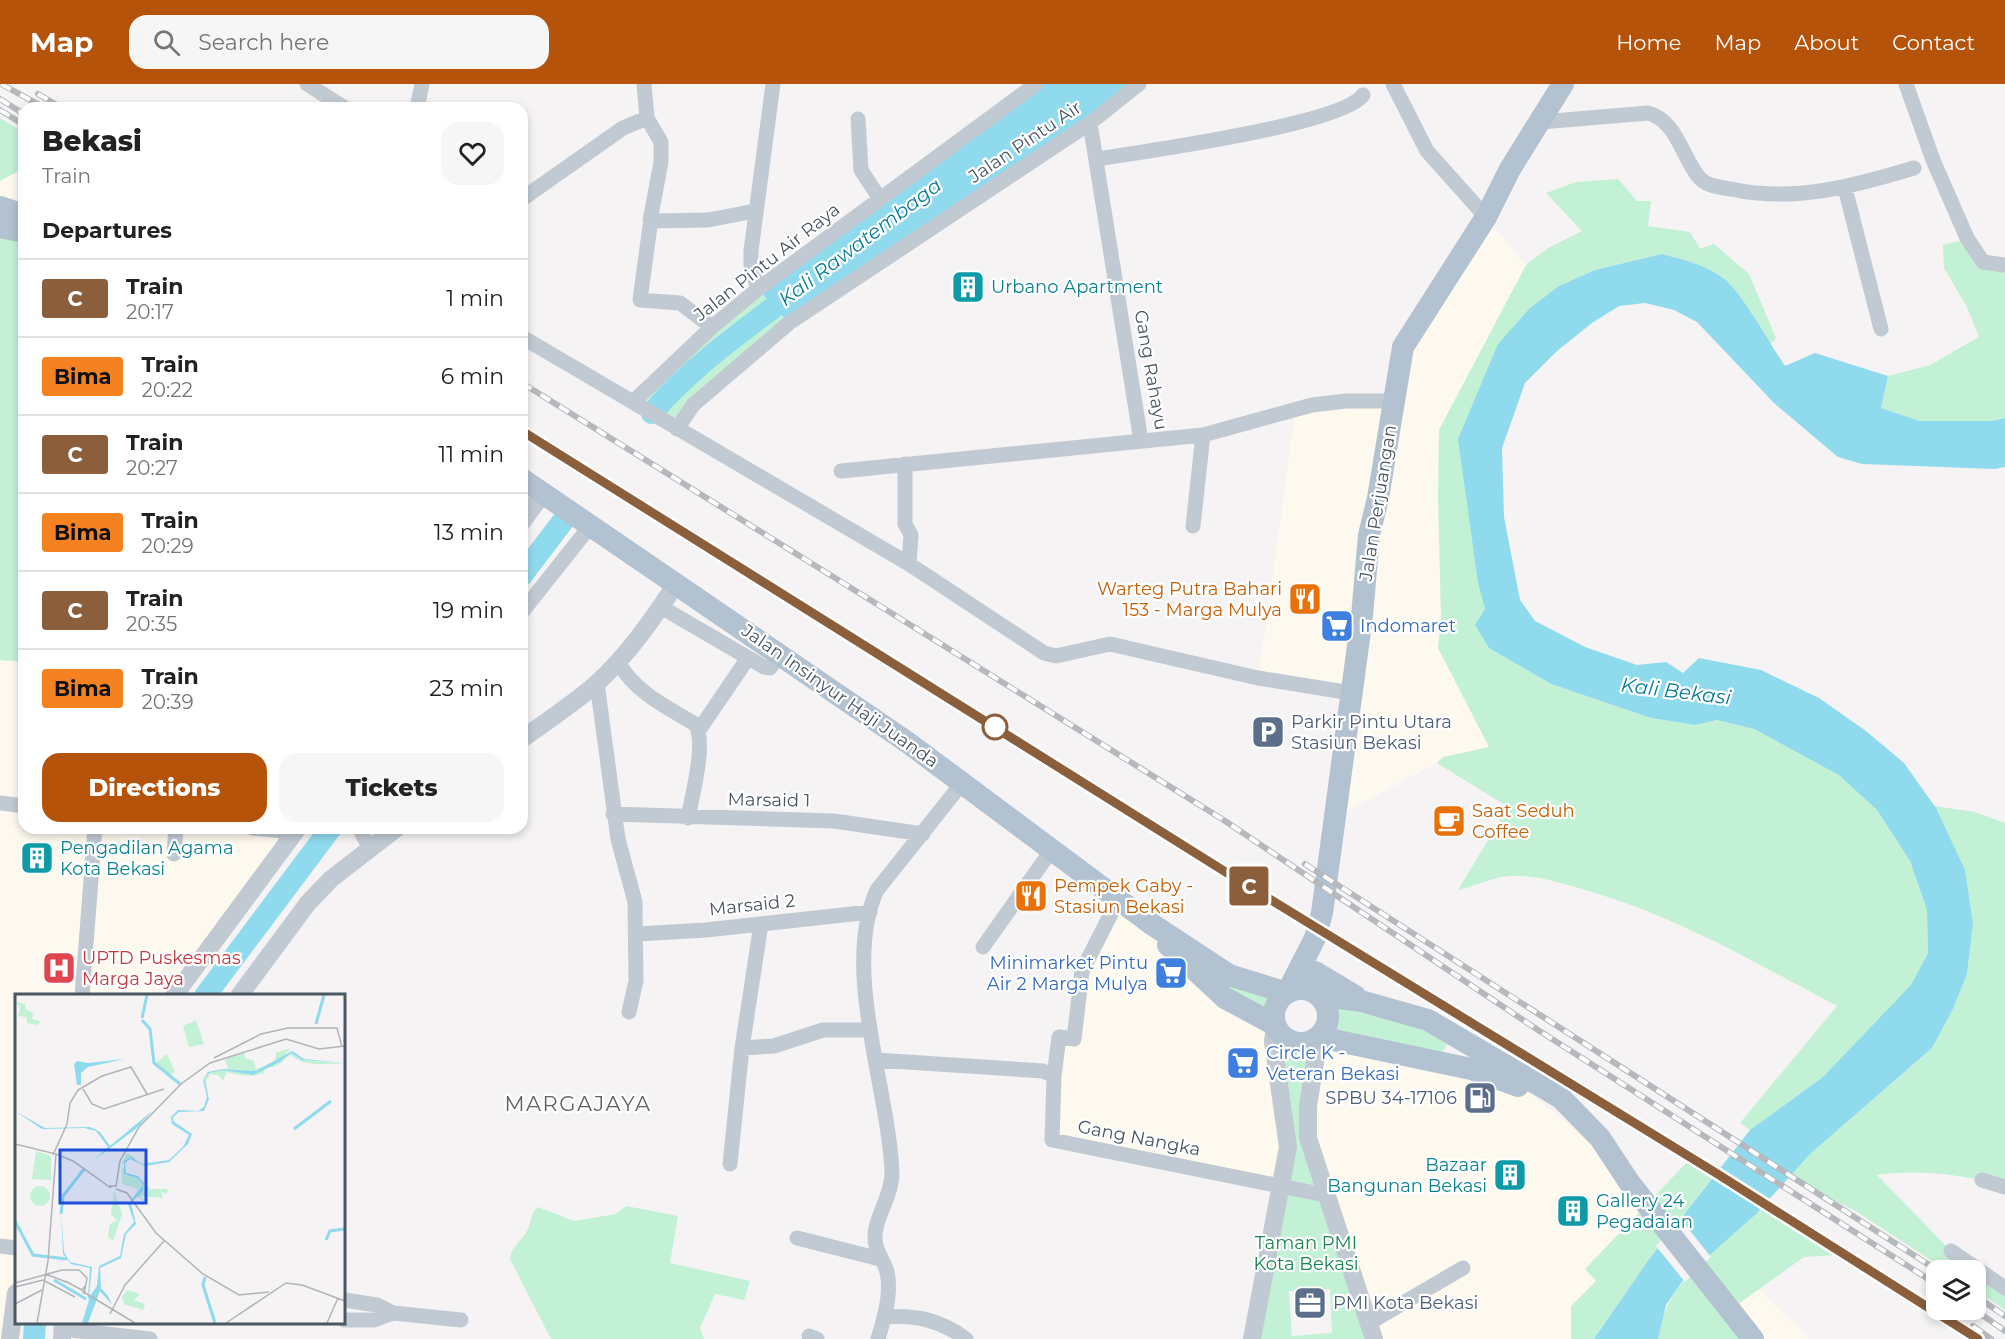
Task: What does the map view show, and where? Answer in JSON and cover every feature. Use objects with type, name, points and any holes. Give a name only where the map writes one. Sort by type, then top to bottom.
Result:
[{"type":"main road","name":"Jalan Perjuangan","points":[[1287,993],[1315,939],[1323,907],[1369,536],[1395,401],[1403,346],[1486,217],[1510,170],[1563,84]]},
{"type":"main road","points":[[0,207],[18,213]]},
{"type":"main road","points":[[0,226],[18,230]]},
{"type":"main road","name":"Jalan Insinyur Haji Juanda","points":[[528,483],[963,782],[1150,923],[1229,975],[1287,993]]},
{"type":"main road","name":"Jalan Insinyur Haji Juanda","points":[[1150,923],[1176,956],[1225,998],[1275,1025]]},
{"type":"main road","points":[[1315,939],[1316,986],[1329,1012],[1328,1025],[1319,1037],[1310,1043],[1295,1043],[1281,1036],[1275,1025],[1274,1008],[1287,993],[1316,986],[1408,1013],[1446,1031],[1561,1098],[1600,1138],[1646,1205],[1747,1333]]},
{"type":"main road","points":[[1434,1063],[1447,1045],[1446,1031]]},
{"type":"main road","points":[[1319,1037],[1471,1069],[1509,1080],[1526,1090],[1592,1142],[1629,1182]]},
{"type":"street","points":[[307,84],[336,102]]},
{"type":"street","points":[[418,102],[422,84]]},
{"type":"street","points":[[644,84],[647,118],[660,135],[662,151],[650,221],[708,220],[755,211]]},
{"type":"street","points":[[759,289],[752,266],[751,250],[772,84]]},
{"type":"street","name":"Jalan Pintu Air Raya","points":[[635,404],[712,327],[759,289],[880,199],[1020,89],[1036,84]]},
{"type":"street","name":"Jalan Pintu Air","points":[[674,426],[693,405],[789,323],[1090,123],[1139,84]]},
{"type":"street","points":[[1393,84],[1427,151],[1486,217]]},
{"type":"street","points":[[1906,84],[1933,160],[1970,245],[1983,262],[2005,265]]},
{"type":"street","points":[[1097,159],[1266,130],[1345,106],[1363,95]]},
{"type":"street","points":[[1541,122],[1648,113],[1664,120],[1698,176],[1707,183],[1761,194],[1845,188],[1914,168]]},
{"type":"street","points":[[528,195],[624,128],[647,118]]},
{"type":"street","points":[[858,120],[861,170],[880,199]]},
{"type":"street","name":"Gang Rahayu","points":[[1090,123],[1141,441],[1203,435],[1312,405],[1346,401],[1395,401]]},
{"type":"street","points":[[1845,188],[1881,329]]},
{"type":"street","points":[[650,226],[640,300],[680,303],[712,327]]},
{"type":"street","points":[[528,342],[909,564],[1044,653],[1056,656],[1110,644],[1258,678],[1351,693]]},
{"type":"street","points":[[1193,526],[1203,435]]},
{"type":"street","points":[[841,471],[1141,441]]},
{"type":"street","points":[[905,464],[905,524],[911,536],[909,564]]},
{"type":"street","points":[[528,514],[544,492]]},
{"type":"street","points":[[528,604],[591,525]]},
{"type":"street","points":[[528,735],[597,683],[618,662],[676,584]]},
{"type":"street","points":[[661,607],[748,658],[770,668],[780,654]]},
{"type":"street","points":[[699,730],[748,658]]},
{"type":"street","points":[[618,662],[628,678],[640,690],[695,724],[699,730],[700,744],[688,818]]},
{"type":"street","points":[[597,683],[613,814],[635,902],[636,981],[629,1012]]},
{"type":"street","points":[[878,1339],[885,1317],[888,1274],[880,1259],[875,1234],[889,1197],[892,1176],[888,1117],[870,1030],[864,955],[870,912],[877,890],[963,782]]},
{"type":"street","points":[[0,803],[18,805]]},
{"type":"street","name":"Marsaid 1","points":[[613,814],[834,821],[923,834]]},
{"type":"street","points":[[82,994],[95,834]]},
{"type":"street","points":[[174,854],[176,834]]},
{"type":"street","points":[[175,994],[294,834]]},
{"type":"street","points":[[362,834],[370,848]]},
{"type":"street","points":[[240,994],[308,903],[331,879],[389,834]]},
{"type":"street","points":[[983,946],[1053,848]]},
{"type":"street","points":[[876,1060],[1043,1071],[1054,1076],[1059,1037],[1074,1039],[1085,963],[1119,898]]},
{"type":"street","name":"Marsaid 2","points":[[637,934],[870,912]]},
{"type":"street","points":[[730,1164],[742,1048],[761,924]]},
{"type":"street","points":[[1252,1339],[1288,1147],[1273,1042],[1275,1025]]},
{"type":"street","points":[[742,1048],[774,1046],[823,1030],[870,1030]]},
{"type":"street","points":[[1319,1037],[1308,1106],[1308,1138],[1371,1331],[1463,1269]]},
{"type":"street","name":"Gang Nangka","points":[[1054,1076],[1052,1140],[1282,1186]]},
{"type":"street","points":[[1283,1106],[1293,1114],[1302,1113],[1308,1106]]},
{"type":"street","points":[[1982,1180],[2005,1187]]},
{"type":"street","points":[[1282,1186],[1325,1195]]},
{"type":"street","points":[[797,1239],[880,1259]]},
{"type":"street","points":[[0,1246],[15,1248]]},
{"type":"street","points":[[1951,1251],[2005,1288]]},
{"type":"street","points":[[345,1300],[377,1305],[393,1313],[461,1320]]},
{"type":"street","points":[[10,1339],[15,1301]]},
{"type":"street","points":[[345,1320],[374,1320],[393,1313]]},
{"type":"street","points":[[885,1317],[907,1315],[931,1319],[966,1339]]},
{"type":"street","points":[[62,1330],[150,1339]]},
{"type":"shaded area","points":[[18,171],[18,214],[0,208],[0,181]]},
{"type":"shaded area","points":[[1486,217],[1526,265],[1439,430],[1441,616],[1438,648],[1490,747],[1443,757],[1437,763],[1332,819],[1351,694],[1258,678],[1296,408],[1395,401],[1403,347]]},
{"type":"shaded area","points":[[0,660],[18,662],[18,834],[294,834],[179,994],[15,994],[15,1307],[11,1339],[0,1339]]},
{"type":"shaded area","points":[[1119,898],[1275,1025],[1282,1186],[1052,1140],[1059,1037],[1074,1038],[1082,971]]},
{"type":"shaded area","points":[[1319,1037],[1525,1090],[1592,1142],[1646,1205],[1586,1269],[1596,1281],[1571,1306],[1571,1339],[1374,1339],[1308,1138]]},
{"type":"shaded area","points":[[1758,1288],[1809,1339],[1753,1339],[1730,1310]]},
{"type":"green space","points":[[0,118],[18,129],[18,171],[0,181]]},
{"type":"green space","points":[[1618,179],[1637,201],[1651,201],[1648,226],[1690,232],[1700,249],[1714,244],[1749,274],[1776,338],[1770,345],[1747,307],[1722,276],[1694,263],[1662,254],[1595,270],[1559,286],[1498,344],[1485,610],[1489,648],[1551,684],[1651,718],[1695,725],[1717,720],[1754,729],[1840,775],[1877,810],[1910,861],[1927,910],[1928,953],[1911,986],[1823,1077],[1750,1130],[1740,1123],[1837,1006],[1711,939],[1612,898],[1553,881],[1520,876],[1497,878],[1458,890],[1508,807],[1437,763],[1443,757],[1489,747],[1438,648],[1441,616],[1439,430],[1526,265],[1548,248],[1582,231],[1546,193],[1576,182]]},
{"type":"green space","points":[[0,227],[18,231],[18,662],[0,660]]},
{"type":"green space","points":[[1967,239],[1984,262],[2005,264],[2005,418],[1992,421],[1920,421],[1881,408],[1888,376],[1930,365],[1979,337],[1966,305],[1944,268],[1943,245]]},
{"type":"green space","points":[[758,289],[789,323],[677,429],[633,402]]},
{"type":"green space","points":[[1934,806],[1975,812],[2005,823],[2005,1187],[1941,1174],[1877,1175],[1951,1251],[1964,1260],[1931,1260],[1854,1210],[1788,1178],[1810,1154],[1932,1048],[1953,1009],[1967,974],[1973,923],[1965,870]]},
{"type":"green space","name":"Taman PMI Kota Bekasi","points":[[1192,950],[1280,998],[1273,1017],[1280,1033],[1288,1041],[1297,1044],[1306,1043],[1321,1033],[1328,1015],[1326,1005],[1446,1031],[1447,1045],[1440,1056],[1320,1037],[1308,1106],[1374,1339],[1252,1339],[1282,1186],[1275,1025],[1225,998]],"holes":[[[1330,1289],[1332,1333],[1292,1336],[1289,1291]]]},
{"type":"green space","points":[[1692,1157],[1716,1173],[1647,1262],[1594,1339],[1571,1339],[1571,1306],[1596,1281],[1585,1269]]},
{"type":"green space","points":[[1765,1204],[1835,1255],[1804,1257],[1730,1310],[1753,1339],[1658,1339],[1663,1316],[1685,1279]]},
{"type":"green space","points":[[626,1206],[678,1216],[670,1263],[750,1281],[744,1300],[715,1294],[700,1328],[704,1339],[551,1339],[510,1259],[513,1250],[526,1233],[534,1212],[538,1207],[574,1221],[616,1214]]},
{"type":"green space","points":[[1986,1275],[2005,1288],[2005,1310],[1986,1297]]},
{"type":"water","points":[[1036,84],[1139,84],[789,323],[758,289]]},
{"type":"water","name":"Kali Bekasi","points":[[1662,254],[1706,268],[1727,281],[1745,303],[1785,366],[1815,353],[1888,376],[1881,408],[1920,421],[1992,421],[2005,418],[2005,467],[1995,469],[1862,464],[1838,457],[1775,404],[1697,322],[1674,310],[1645,303],[1619,306],[1592,323],[1557,351],[1525,383],[1502,448],[1504,517],[1520,600],[1535,621],[1585,647],[1637,665],[1666,662],[1683,673],[1699,658],[1761,670],[1819,698],[1866,731],[1904,763],[1936,808],[1965,870],[1973,923],[1967,974],[1953,1009],[1932,1048],[1810,1154],[1756,1214],[1686,1276],[1666,1305],[1658,1339],[1594,1339],[1647,1262],[1750,1130],[1823,1077],[1911,985],[1928,953],[1927,910],[1910,861],[1877,810],[1839,775],[1754,729],[1717,720],[1695,725],[1651,718],[1551,684],[1489,648],[1475,625],[1485,609],[1478,583],[1458,439],[1498,344],[1530,308],[1559,286],[1595,270]]},
{"type":"pier","points":[[1679,1217],[1711,1257],[1685,1282],[1656,1246]]},
{"type":"waterway","name":"Kali Rawatembaga","points":[[652,413],[703,362],[799,288]]},
{"type":"waterway","name":"Kali Rawatembaga","points":[[528,567],[563,521]]},
{"type":"waterway","name":"Kali Rawatembaga","points":[[206,994],[326,834]]},
{"type":"waterway","name":"Kali Rawatembaga","points":[[34,1339],[35,1324]]},
{"type":"railway","points":[[1,84],[34,102]]},
{"type":"railway","points":[[38,94],[52,102]]},
{"type":"railway","points":[[0,99],[18,110]]},
{"type":"railway","points":[[0,110],[18,121]]},
{"type":"railway","points":[[528,387],[1222,819],[1538,1030],[1926,1278]]},
{"type":"railway","points":[[528,435],[1224,871],[1716,1173],[1978,1339]]},
{"type":"railway","points":[[1305,864],[1926,1263]]},
{"type":"railway","points":[[1986,1303],[2005,1316]]},
{"type":"railway","points":[[1986,1318],[2005,1331]]},
{"type":"railway","points":[[1973,1326],[1991,1339]]},
{"type":"train","name":"C","points":[[528,435],[1224,871],[1716,1173],[1978,1339]]},
{"type":"place","name":"Urbano Apartment","points":[[968,287]]},
{"type":"place","name":"Warteg Putra Bahari 153 - Marga Mulya","points":[[1305,599]]},
{"type":"place","name":"Indomaret","points":[[1337,626]]},
{"type":"place","name":"Parkir Pintu Utara Stasiun Bekasi","points":[[1268,732]]},
{"type":"place","name":"Saat Seduh Coffee","points":[[1449,821]]},
{"type":"place","name":"Pengadilan Agama Kota Bekasi","points":[[37,858]]},
{"type":"place","name":"Pempek Gaby - Stasiun Bekasi","points":[[1031,896]]},
{"type":"place","name":"UPTD Puskesmas Marga Jaya","points":[[59,968]]},
{"type":"place","name":"Minimarket Pintu Air 2 Marga Mulya","points":[[1171,973]]},
{"type":"place","name":"Circle K - Veteran Bekasi","points":[[1243,1063]]},
{"type":"place","name":"SPBU 34-17106","points":[[1480,1098]]},
{"type":"place","name":"Bazaar Bangunan Bekasi","points":[[1510,1175]]},
{"type":"place","name":"Gallery 24 Pegadaian","points":[[1573,1211]]},
{"type":"place","name":"PMI Kota Bekasi","points":[[1310,1303]]},
{"type":"district","name":"MARGAJAYA","points":[[578,1103]]}]
